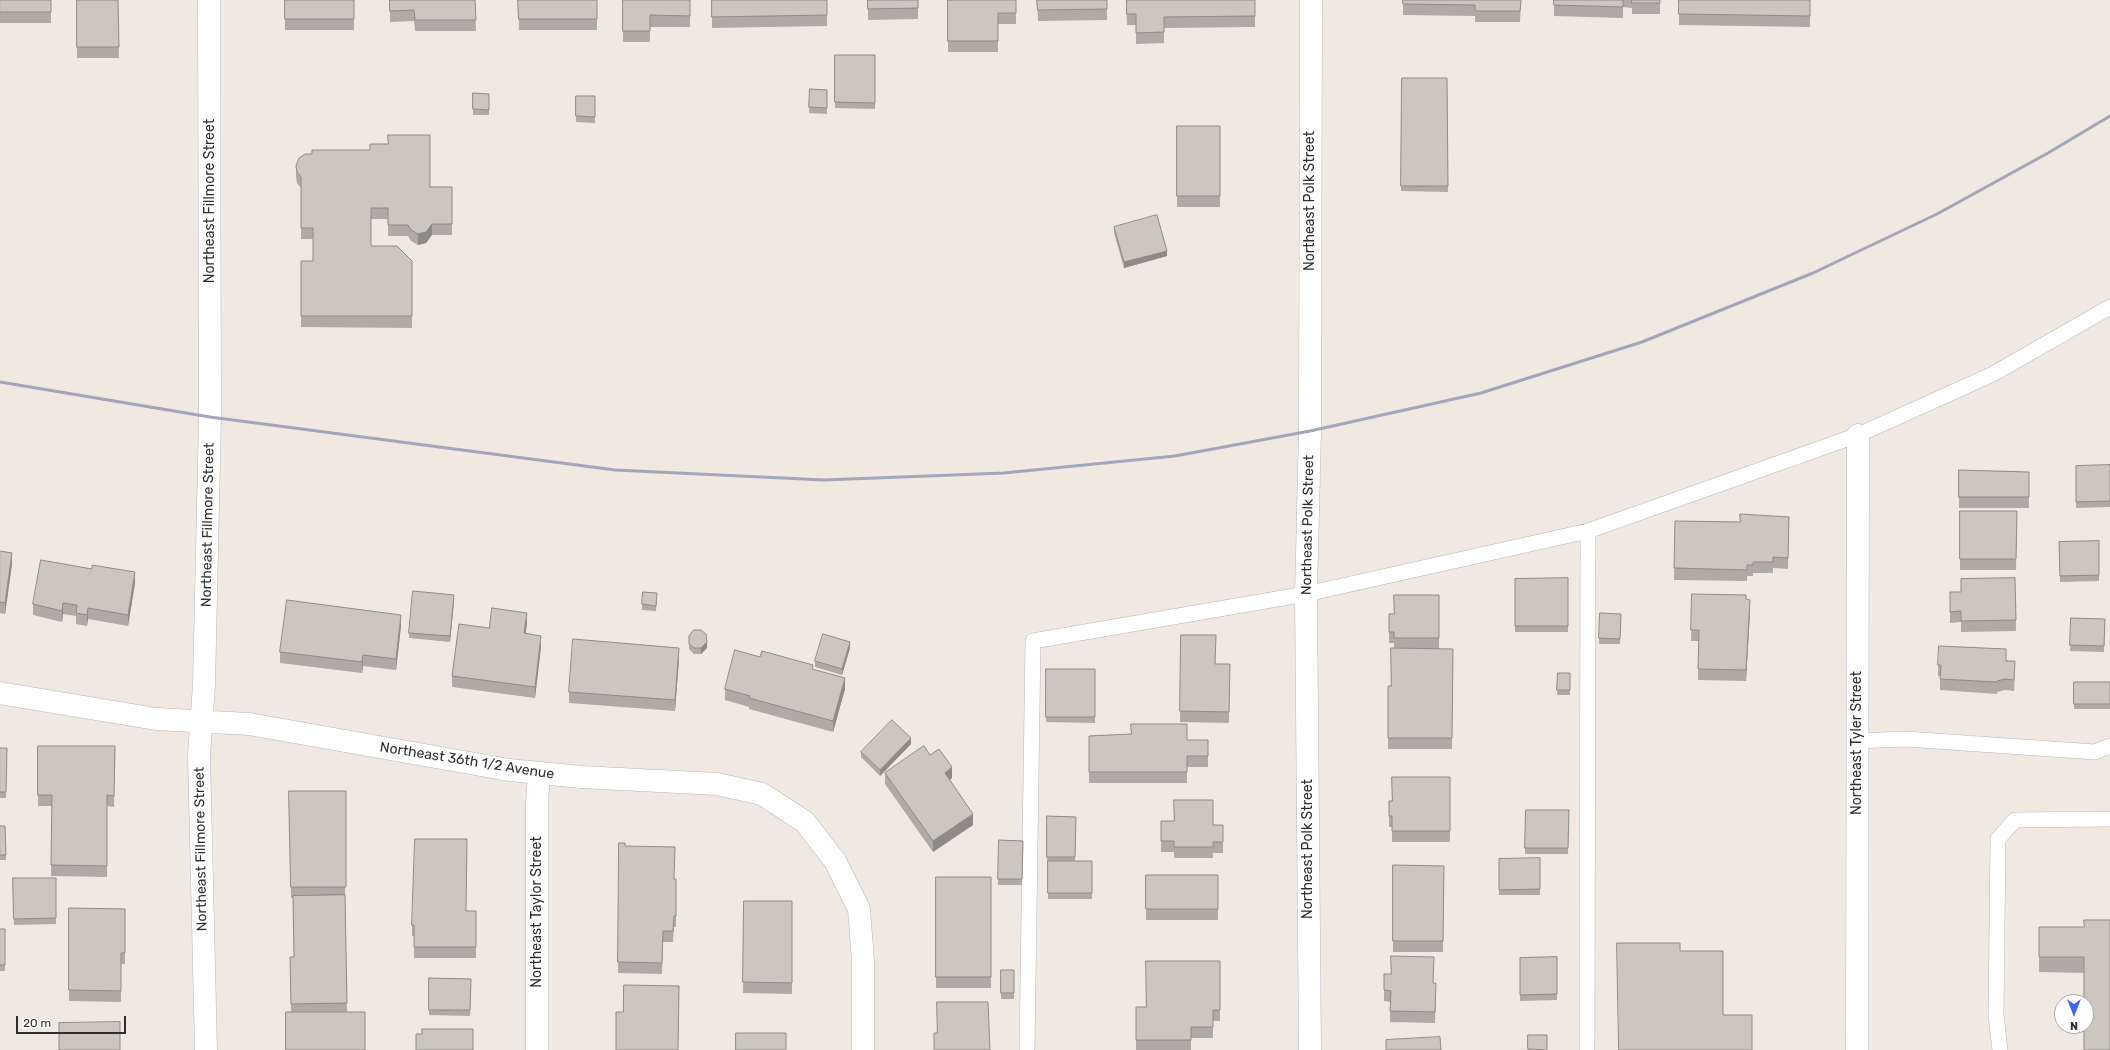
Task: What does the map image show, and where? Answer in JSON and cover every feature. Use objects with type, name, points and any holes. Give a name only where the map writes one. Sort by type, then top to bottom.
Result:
[{"type":"street","name":"Northeast Fillmore Street","points":[[206,1050],[199,755],[204,685],[210,417],[209,0]]},
{"type":"street","name":"Northeast Polk Street","points":[[1310,1050],[1306,594],[1310,431],[1311,0]]},
{"type":"street","name":"Northeast Tyler Street","points":[[1857,1050],[1856,741],[1858,435]]},
{"type":"street","name":"Northeast 36th 1/2 Avenue","points":[[0,693],[156,719],[250,724],[501,769],[539,774],[717,784],[762,794],[805,822],[835,862],[859,909],[863,961],[863,1050]]},
{"type":"street","name":"Northeast Taylor Street","points":[[537,1050],[537,803],[539,774]]},
{"type":"lane","points":[[1027,1050],[1033,641],[1306,594],[1588,531],[1858,435],[1993,374],[2110,307]]},
{"type":"lane","points":[[1587,1050],[1588,531]]},
{"type":"lane","points":[[1856,741],[1906,740],[2095,752],[2110,746]]},
{"type":"lane","points":[[2000,1050],[1996,1015],[1998,839],[2015,820],[2110,819]]},
{"type":"building","points":[[0,0],[51,0],[51,12],[0,12]]},
{"type":"building","points":[[77,0],[118,0],[119,47],[77,47]]},
{"type":"building","points":[[285,0],[354,0],[354,19],[285,19]]},
{"type":"building","points":[[390,0],[475,0],[476,20],[415,20],[414,10],[390,11]]},
{"type":"building","points":[[518,0],[597,0],[597,19],[519,19]]},
{"type":"building","points":[[623,0],[690,0],[690,16],[650,15],[650,31],[623,31]]},
{"type":"building","points":[[712,0],[827,0],[827,15],[712,17]]},
{"type":"building","points":[[868,0],[918,0],[918,8],[868,9]]},
{"type":"building","points":[[948,0],[1016,0],[1016,13],[998,13],[998,41],[948,41]]},
{"type":"building","points":[[1037,0],[1107,0],[1107,9],[1038,10]]},
{"type":"building","points":[[1127,0],[1255,0],[1255,16],[1164,17],[1164,32],[1136,33],[1136,14],[1127,14]]},
{"type":"building","points":[[1403,0],[1521,0],[1520,11],[1475,11],[1475,5],[1403,4]]},
{"type":"building","points":[[1554,0],[1623,0],[1623,7],[1554,5]]},
{"type":"building","points":[[1632,0],[1660,0],[1660,3],[1632,3]]},
{"type":"building","points":[[1679,0],[1810,0],[1810,16],[1679,14]]},
{"type":"building","points":[[835,55],[875,55],[875,103],[835,102]]},
{"type":"building","points":[[1402,78],[1447,78],[1448,186],[1401,186]]},
{"type":"building","points":[[810,89],[827,90],[827,108],[809,107]]},
{"type":"building","points":[[473,93],[489,94],[489,110],[473,109]]},
{"type":"building","points":[[576,96],[595,96],[595,117],[576,116]]},
{"type":"building","points":[[1177,126],[1220,126],[1220,196],[1177,196]]},
{"type":"building","points":[[388,135],[430,135],[430,187],[452,187],[452,224],[432,224],[426,232],[418,234],[411,230],[408,225],[388,225],[388,208],[371,208],[371,246],[397,246],[412,261],[412,316],[301,316],[301,261],[313,261],[313,228],[301,228],[301,177],[297,172],[296,166],[299,158],[305,154],[312,154],[312,150],[370,150],[370,144],[388,144]]},
{"type":"building","points":[[1157,215],[1167,251],[1124,262],[1114,227]]},
{"type":"building","points":[[2110,465],[2110,501],[2076,502],[2076,466]]},
{"type":"building","points":[[1959,470],[2029,472],[2029,497],[1959,497]]},
{"type":"building","points":[[1960,511],[2017,511],[2016,559],[1960,559]]},
{"type":"building","points":[[1740,514],[1789,517],[1788,558],[1773,557],[1773,562],[1753,562],[1753,565],[1747,565],[1747,570],[1674,568],[1675,521],[1740,522]]},
{"type":"building","points":[[2099,541],[2099,575],[2060,576],[2059,542]]},
{"type":"building","points":[[0,551],[12,553],[5,603],[0,602]]},
{"type":"building","points":[[41,560],[92,569],[92,565],[135,572],[128,615],[88,608],[87,615],[76,613],[77,605],[63,603],[62,611],[33,604]]},
{"type":"building","points":[[1568,578],[1568,626],[1515,626],[1515,579]]},
{"type":"building","points":[[2015,578],[2016,620],[1961,621],[1961,611],[1950,612],[1950,592],[1961,592],[1961,579]]},
{"type":"building","points":[[413,591],[454,595],[450,636],[409,633]]},
{"type":"building","points":[[643,592],[657,593],[656,606],[642,604]]},
{"type":"building","points":[[1692,594],[1746,595],[1746,599],[1750,600],[1746,670],[1698,669],[1699,630],[1691,630]]},
{"type":"building","points":[[1394,595],[1439,595],[1439,638],[1394,638],[1394,632],[1389,632],[1389,614],[1394,614]]},
{"type":"building","points":[[287,600],[401,615],[396,659],[363,655],[362,662],[280,652]]},
{"type":"building","points":[[492,608],[527,613],[524,633],[541,636],[535,687],[452,676],[459,624],[489,628]]},
{"type":"building","points":[[1600,613],[1621,614],[1620,639],[1599,638]]},
{"type":"building","points":[[2071,618],[2105,619],[2104,646],[2070,645]]},
{"type":"building","points":[[694,630],[701,630],[706,634],[707,642],[701,648],[694,648],[689,644],[689,636]]},
{"type":"building","points":[[823,634],[850,642],[842,669],[815,661]]},
{"type":"building","points":[[1181,635],[1216,635],[1215,664],[1230,664],[1229,712],[1180,711]]},
{"type":"building","points":[[573,639],[679,648],[675,700],[569,692]]},
{"type":"building","points":[[1939,646],[2006,649],[2006,661],[2015,661],[2014,680],[2005,679],[1997,682],[1940,679],[1941,665],[1938,665]]},
{"type":"building","points":[[1391,648],[1453,649],[1452,738],[1388,738],[1388,686],[1391,686]]},
{"type":"building","points":[[735,650],[760,657],[762,651],[813,665],[812,669],[845,678],[833,721],[749,698],[750,696],[725,689]]},
{"type":"building","points":[[1046,669],[1095,669],[1095,717],[1046,717]]},
{"type":"building","points":[[1558,673],[1570,673],[1570,690],[1557,690]]},
{"type":"building","points":[[2074,682],[2110,682],[2110,704],[2074,704]]},
{"type":"building","points":[[892,720],[911,738],[880,770],[861,752]]},
{"type":"building","points":[[1131,724],[1187,724],[1187,740],[1208,740],[1208,756],[1187,756],[1187,772],[1089,772],[1089,736],[1131,734]]},
{"type":"building","points":[[38,746],[115,746],[114,796],[107,795],[107,866],[51,865],[52,795],[38,795]]},
{"type":"building","points":[[924,746],[930,755],[939,749],[952,767],[945,773],[973,814],[933,841],[885,773]]},
{"type":"building","points":[[0,748],[7,748],[6,792],[0,792]]},
{"type":"building","points":[[1392,777],[1450,777],[1450,831],[1392,831],[1392,816],[1389,816],[1389,801],[1392,801]]},
{"type":"building","points":[[289,791],[346,791],[346,887],[291,887]]},
{"type":"building","points":[[1174,800],[1213,800],[1213,825],[1223,825],[1223,842],[1213,842],[1213,847],[1174,847],[1174,841],[1161,841],[1161,821],[1174,821]]},
{"type":"building","points":[[1526,810],[1569,810],[1568,848],[1525,848]]},
{"type":"building","points":[[1047,816],[1076,817],[1075,857],[1047,857]]},
{"type":"building","points":[[0,826],[5,826],[6,855],[0,855]]},
{"type":"building","points":[[415,839],[467,839],[466,911],[476,911],[476,947],[414,947],[414,925],[412,925]]},
{"type":"building","points":[[999,840],[1023,841],[1022,879],[998,879]]},
{"type":"building","points":[[619,843],[625,843],[625,846],[675,847],[674,879],[676,879],[676,916],[674,916],[673,931],[663,931],[662,963],[618,962]]},
{"type":"building","points":[[1540,858],[1540,889],[1499,890],[1499,859]]},
{"type":"building","points":[[1048,861],[1092,861],[1092,893],[1048,893]]},
{"type":"building","points":[[1393,865],[1444,866],[1443,941],[1393,941]]},
{"type":"building","points":[[1146,875],[1218,875],[1218,909],[1146,909]]},
{"type":"building","points":[[936,877],[991,877],[991,977],[936,977]]},
{"type":"building","points":[[13,878],[56,878],[56,918],[14,919]]},
{"type":"building","points":[[345,895],[347,1003],[291,1004],[290,957],[294,957],[293,896]]},
{"type":"building","points":[[744,901],[792,901],[792,983],[743,982]]},
{"type":"building","points":[[69,908],[125,909],[125,953],[121,953],[121,991],[69,990]]},
{"type":"building","points":[[2084,920],[2110,920],[2110,1050],[2084,1050],[2084,1034],[2094,1034],[2094,994],[2084,994],[2084,957],[2039,957],[2039,927],[2084,927]]},
{"type":"building","points":[[0,929],[5,929],[5,965],[0,965]]},
{"type":"building","points":[[1617,943],[1680,943],[1680,951],[1723,951],[1723,1015],[1752,1015],[1752,1050],[1619,1050]]},
{"type":"building","points":[[1391,956],[1434,957],[1433,983],[1436,983],[1435,1012],[1390,1011],[1391,991],[1384,990],[1384,974],[1391,974]]},
{"type":"building","points":[[1557,957],[1557,994],[1520,995],[1520,958]]},
{"type":"building","points":[[1146,961],[1220,961],[1220,1010],[1213,1010],[1213,1027],[1191,1027],[1191,1040],[1136,1040],[1136,1007],[1146,1007]]},
{"type":"building","points":[[1001,970],[1014,970],[1014,993],[1001,993]]},
{"type":"building","points":[[429,978],[471,979],[470,1010],[429,1010]]},
{"type":"building","points":[[624,985],[679,986],[678,1050],[616,1050],[616,1012],[623,1012]]},
{"type":"building","points":[[937,1002],[988,1002],[990,1050],[934,1050],[934,1033],[937,1033]]},
{"type":"building","points":[[286,1012],[365,1012],[365,1050],[286,1050]]},
{"type":"building","points":[[120,1022],[120,1050],[59,1050],[59,1023]]},
{"type":"building","points":[[422,1029],[473,1029],[473,1050],[416,1050],[416,1034],[422,1034]]},
{"type":"building","points":[[736,1033],[786,1033],[786,1050],[736,1050]]},
{"type":"building","points":[[1528,1035],[1547,1035],[1547,1050],[1528,1049]]},
{"type":"building","points":[[1440,1037],[1441,1050],[1386,1050],[1386,1040]]},
{"type":"railway","points":[[0,382],[210,417],[615,470],[824,480],[1004,473],[1175,456],[1310,431],[1481,393],[1642,342],[1813,273],[1937,214],[2048,153],[2110,116]]}]
